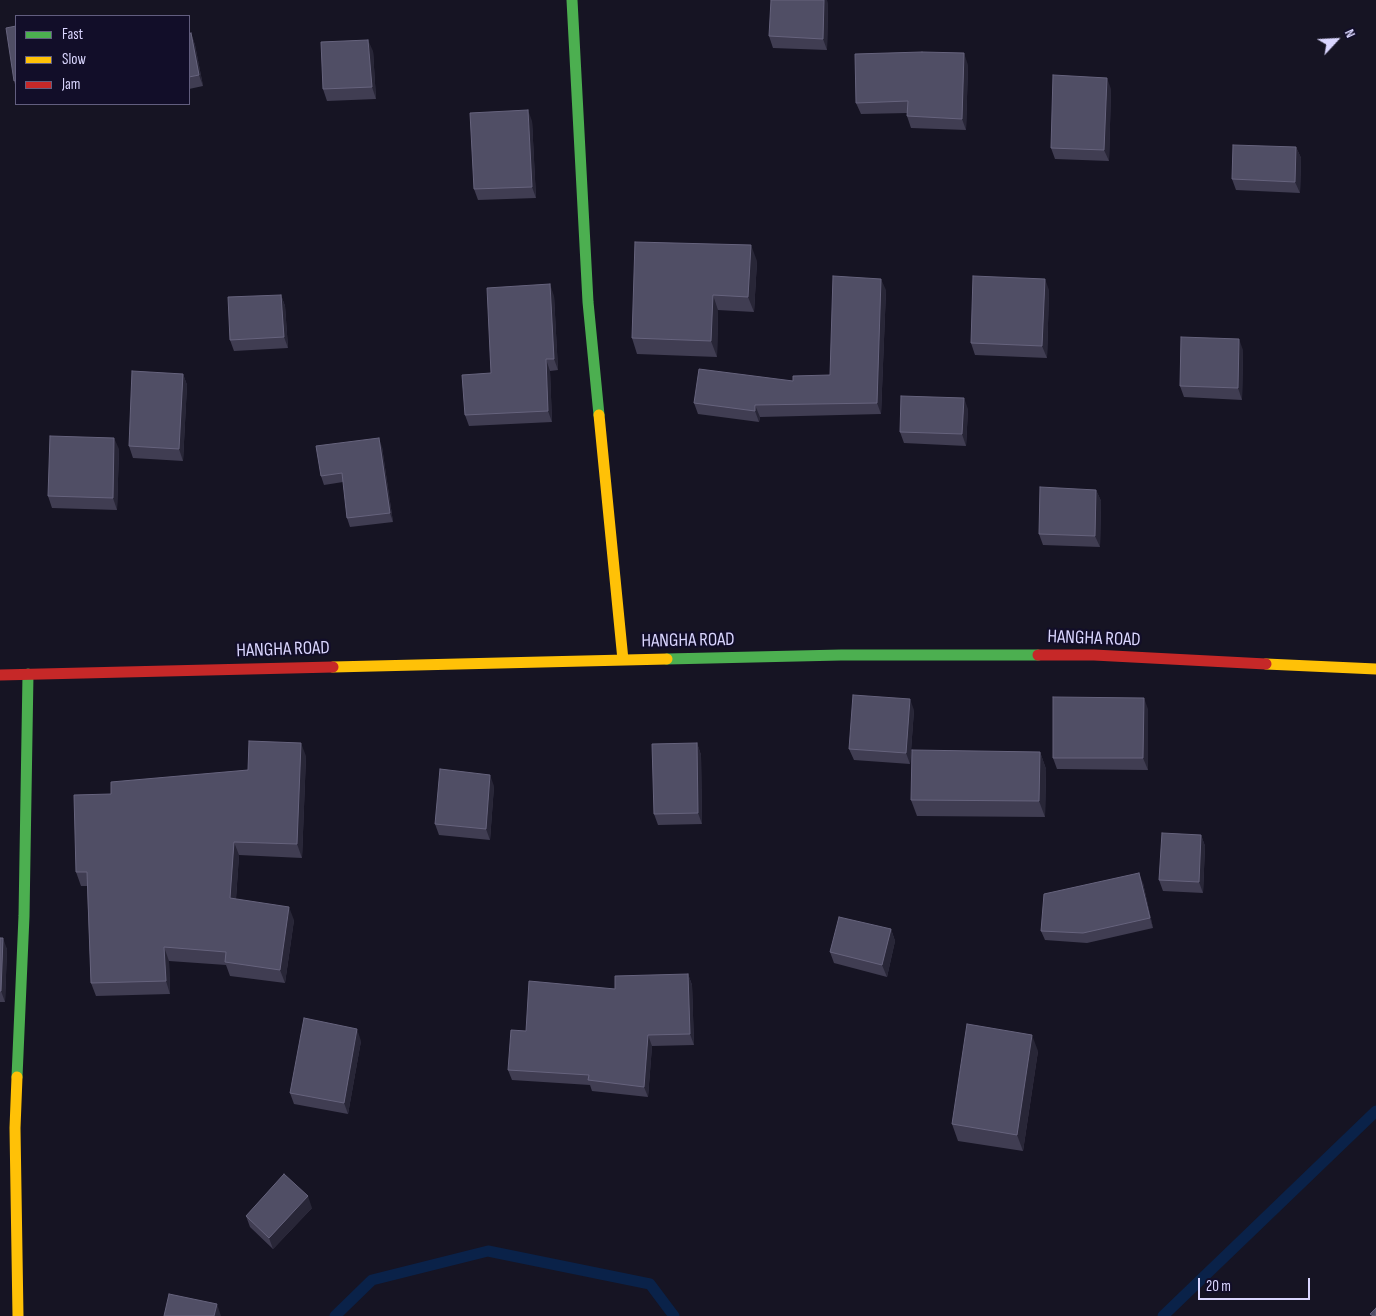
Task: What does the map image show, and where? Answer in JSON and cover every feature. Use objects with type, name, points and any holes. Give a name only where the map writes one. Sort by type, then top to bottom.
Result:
[{"type":"main road","points":[[572,0],[588,302],[623,660]]},
{"type":"main road","name":"HANGHA ROAD","points":[[0,675],[841,655],[1094,655],[1376,669]]},
{"type":"main road","points":[[18,1316],[15,1128],[24,916],[28,674]]},
{"type":"building","points":[[771,0],[824,0],[823,39],[769,36]]},
{"type":"building","points":[[15,26],[14,81],[6,28]]},
{"type":"building","points":[[190,34],[199,75],[190,77]]},
{"type":"building","points":[[368,40],[372,87],[323,89],[321,42]]},
{"type":"building","points":[[964,53],[962,119],[907,116],[908,101],[856,103],[855,54]]},
{"type":"building","points":[[1053,75],[1107,78],[1104,150],[1051,148]]},
{"type":"building","points":[[528,110],[532,187],[474,189],[470,113]]},
{"type":"building","points":[[1233,145],[1296,147],[1295,182],[1232,179]]},
{"type":"building","points":[[635,242],[751,245],[748,297],[713,295],[711,341],[632,338]]},
{"type":"building","points":[[833,276],[881,279],[877,403],[755,405],[755,411],[694,403],[699,369],[793,381],[793,376],[830,375]]},
{"type":"building","points":[[973,276],[1045,279],[1042,346],[971,343]]},
{"type":"building","points":[[550,284],[554,359],[546,359],[548,411],[465,415],[462,375],[491,373],[487,288]]},
{"type":"building","points":[[281,295],[284,337],[230,340],[228,297]]},
{"type":"building","points":[[1181,337],[1239,339],[1238,388],[1180,386]]},
{"type":"building","points":[[132,371],[183,374],[179,449],[129,446]]},
{"type":"building","points":[[901,396],[964,398],[962,434],[900,432]]},
{"type":"building","points":[[50,436],[114,438],[113,498],[48,496]]},
{"type":"building","points":[[379,438],[390,513],[347,518],[342,473],[321,476],[316,446]]},
{"type":"building","points":[[1040,487],[1096,490],[1095,536],[1039,534]]},
{"type":"building","points":[[853,695],[910,699],[906,753],[849,749]]},
{"type":"building","points":[[1053,697],[1144,698],[1143,758],[1053,758]]},
{"type":"building","points":[[249,741],[301,743],[297,844],[234,842],[230,898],[289,907],[280,970],[225,962],[226,952],[164,947],[166,981],[91,983],[87,872],[76,872],[74,795],[111,794],[111,782],[248,770]]},
{"type":"building","points":[[697,743],[698,813],[654,814],[652,744]]},
{"type":"building","points":[[912,750],[1040,752],[1039,801],[911,800]]},
{"type":"building","points":[[440,769],[490,775],[486,829],[435,824]]},
{"type":"building","points":[[1162,833],[1201,835],[1199,882],[1159,880]]},
{"type":"building","points":[[1139,873],[1150,918],[1083,933],[1041,931],[1044,894]]},
{"type":"building","points":[[839,917],[891,929],[882,965],[830,952]]},
{"type":"building","points":[[0,938],[3,938],[1,991],[0,991]]},
{"type":"building","points":[[688,974],[690,1034],[648,1035],[644,1087],[588,1080],[589,1075],[508,1070],[511,1030],[526,1031],[529,981],[615,989],[615,976]]},
{"type":"building","points":[[304,1018],[357,1029],[344,1103],[290,1093]]},
{"type":"building","points":[[967,1024],[1032,1035],[1017,1135],[952,1124]]},
{"type":"building","points":[[284,1174],[308,1196],[269,1238],[246,1216]]},
{"type":"building","points":[[169,1294],[217,1304],[214,1316],[164,1316]]},
{"type":"building","points":[[1376,1308],[1376,1316],[1373,1316],[1370,1314]]},
{"type":"waterway","points":[[1163,1316],[1376,1111]]},
{"type":"waterway","points":[[335,1316],[372,1280],[488,1251],[650,1284],[674,1316]]},
{"type":"traffic: fast","points":[[572,0],[588,302],[599,415]]},
{"type":"traffic: fast","points":[[667,659],[841,655],[1038,655]]},
{"type":"traffic: fast","points":[[17,1077],[24,916],[28,674]]},
{"type":"traffic: slow","points":[[599,415],[623,660]]},
{"type":"traffic: slow","points":[[333,667],[667,659]]},
{"type":"traffic: slow","points":[[1266,664],[1376,669]]},
{"type":"traffic: slow","points":[[17,1077],[15,1128],[18,1316]]},
{"type":"traffic: jam","points":[[1038,655],[1094,655],[1266,664]]},
{"type":"traffic: jam","points":[[0,675],[333,667]]}]
